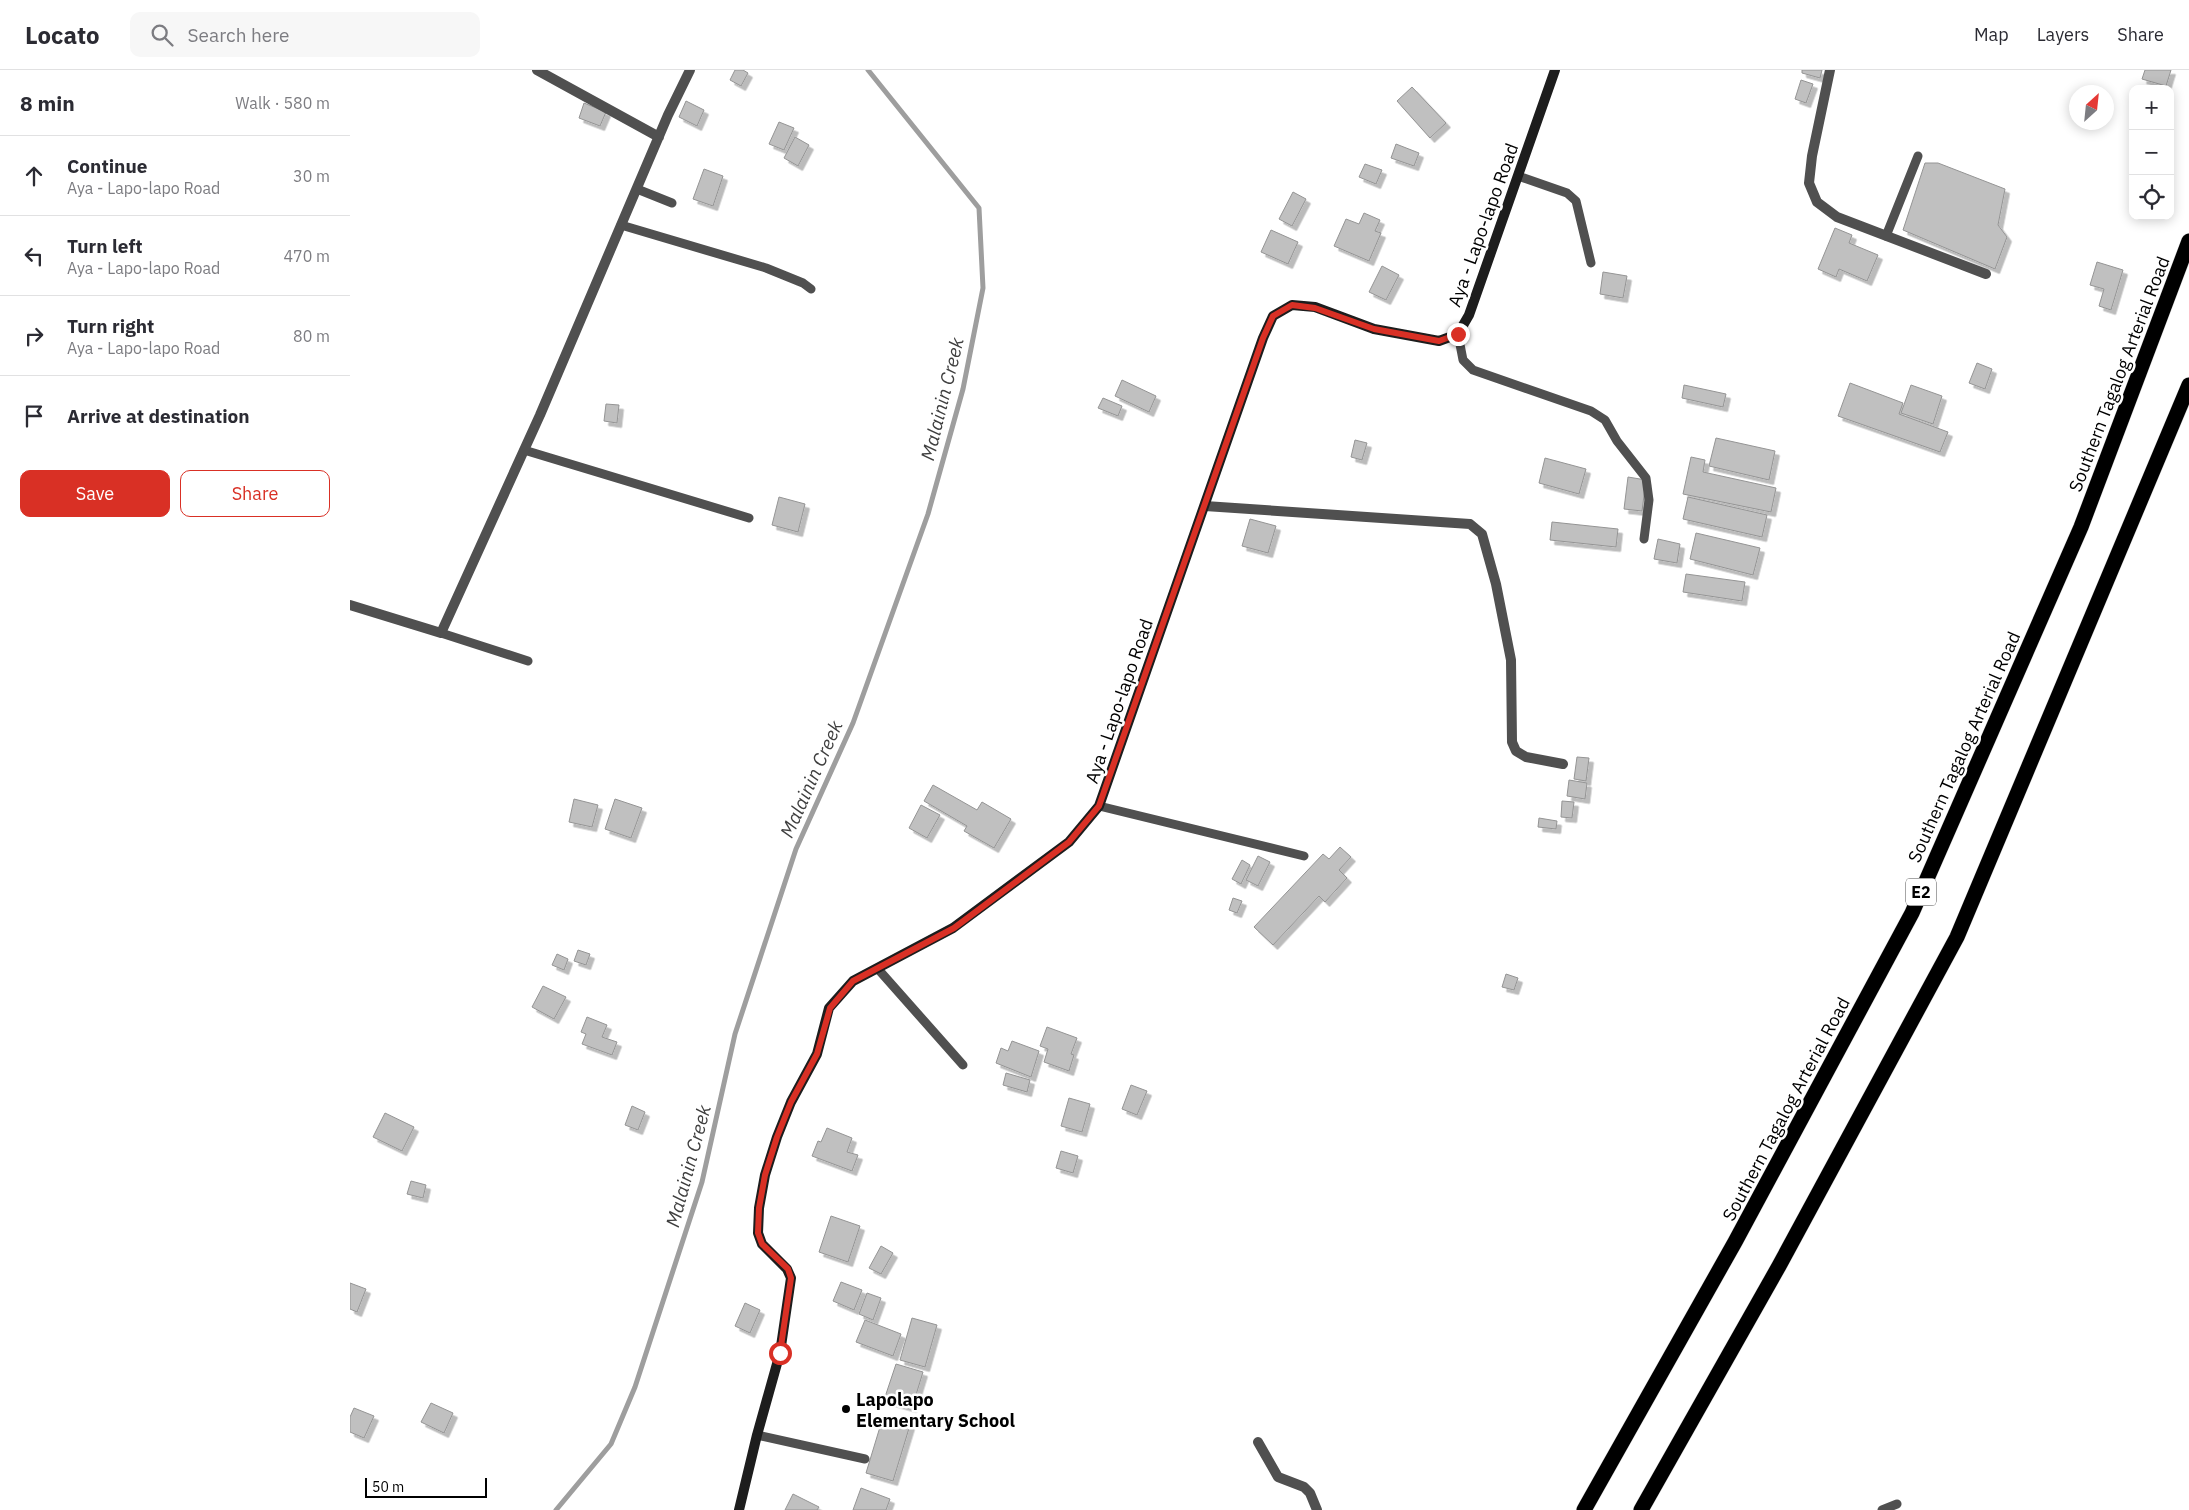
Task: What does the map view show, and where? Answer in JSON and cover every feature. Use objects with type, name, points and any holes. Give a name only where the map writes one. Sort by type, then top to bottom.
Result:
[{"type":"highway","name":"Southern Tagalog Arterial Road","points":[[1584,1510],[1740,1233],[1912,914],[2080,527],[2189,241]]},
{"type":"highway","points":[[1641,1510],[1779,1266],[1957,937],[2189,385]]},
{"type":"street","points":[[537,70],[659,137]]},
{"type":"street","points":[[350,605],[441,633],[524,450],[659,137],[690,70]]},
{"type":"street","name":"Aya - Lapo-lapo Road","points":[[739,1510],[757,1435],[780,1353],[791,1278],[788,1269],[762,1244],[758,1233],[759,1208],[765,1175],[777,1137],[791,1102],[817,1054],[830,1008],[853,981],[954,928],[1069,842],[1099,806],[1273,316],[1292,305],[1315,308],[1374,329],[1409,336],[1439,341],[1458,334],[1469,315],[1555,70]]},
{"type":"street","points":[[1830,70],[1812,156],[1809,183],[1817,202],[1837,217],[1986,274]]},
{"type":"street","points":[[1205,506],[1470,524],[1478,528],[1482,534],[1496,584],[1510,660],[1512,742],[1516,751],[1526,757],[1563,764]]},
{"type":"street","points":[[1258,1442],[1278,1477],[1304,1487],[1310,1493],[1317,1510]]},
{"type":"lane","points":[[1886,236],[1918,156]]},
{"type":"lane","points":[[1518,176],[1568,193],[1576,201],[1591,264]]},
{"type":"lane","points":[[637,189],[672,203]]},
{"type":"lane","points":[[621,225],[766,268],[803,283],[812,289]]},
{"type":"lane","points":[[1458,334],[1463,360],[1473,370],[1591,411],[1605,420],[1617,441],[1646,478],[1649,500],[1644,539]]},
{"type":"lane","points":[[524,450],[749,518]]},
{"type":"lane","points":[[441,633],[528,661]]},
{"type":"lane","points":[[1099,806],[1304,856]]},
{"type":"lane","points":[[878,969],[964,1065]]},
{"type":"lane","points":[[757,1435],[865,1460]]},
{"type":"lane","points":[[1882,1510],[1898,1504]]},
{"type":"building","points":[[735,70],[743,70],[748,73],[741,86],[730,80]]},
{"type":"building","points":[[1802,70],[1822,70],[1820,78],[1802,73]]},
{"type":"building","points":[[2145,70],[2171,70],[2166,85],[2142,79]]},
{"type":"building","points":[[1801,80],[1813,84],[1806,103],[1795,99]]},
{"type":"building","points":[[1412,87],[1446,123],[1430,138],[1397,101]]},
{"type":"building","points":[[686,101],[704,110],[697,126],[679,117]]},
{"type":"building","points":[[584,103],[606,112],[600,126],[579,118]]},
{"type":"building","points":[[779,122],[794,128],[784,150],[769,144]]},
{"type":"building","points":[[795,137],[809,145],[798,166],[784,158]]},
{"type":"building","points":[[1396,144],[1419,153],[1414,166],[1391,158]]},
{"type":"building","points":[[1925,163],[1938,163],[2005,189],[1998,225],[2007,237],[1995,269],[1903,230]]},
{"type":"building","points":[[1365,164],[1382,170],[1376,184],[1359,177]]},
{"type":"building","points":[[704,169],[723,176],[713,206],[693,199]]},
{"type":"building","points":[[1293,192],[1306,199],[1292,226],[1279,219]]},
{"type":"building","points":[[1364,213],[1380,220],[1375,231],[1381,233],[1369,261],[1334,246],[1346,219],[1359,224]]},
{"type":"building","points":[[1835,228],[1852,235],[1849,243],[1878,255],[1867,281],[1839,269],[1836,277],[1818,269]]},
{"type":"building","points":[[1271,230],[1298,242],[1288,264],[1261,252]]},
{"type":"building","points":[[2097,262],[2123,270],[2111,310],[2099,306],[2104,289],[2090,285]]},
{"type":"building","points":[[1382,266],[1399,275],[1386,300],[1369,292]]},
{"type":"building","points":[[1603,272],[1627,276],[1623,298],[1600,294]]},
{"type":"building","points":[[1977,363],[1992,369],[1985,389],[1969,383]]},
{"type":"building","points":[[1122,380],[1156,396],[1149,412],[1115,396]]},
{"type":"building","points":[[1850,383],[1903,403],[1899,414],[1948,432],[1940,452],[1838,416]]},
{"type":"building","points":[[1684,385],[1726,394],[1723,407],[1682,398]]},
{"type":"building","points":[[1911,385],[1942,396],[1933,424],[1901,413]]},
{"type":"building","points":[[1103,398],[1122,406],[1118,416],[1098,408]]},
{"type":"building","points":[[606,404],[619,405],[617,423],[604,421]]},
{"type":"building","points":[[1716,438],[1775,451],[1769,480],[1709,466]]},
{"type":"building","points":[[1355,440],[1367,443],[1362,460],[1351,457]]},
{"type":"building","points":[[1691,457],[1705,460],[1703,472],[1776,488],[1771,512],[1683,494]]},
{"type":"building","points":[[1545,458],[1586,469],[1579,494],[1539,483]]},
{"type":"building","points":[[1628,477],[1646,480],[1642,511],[1624,509]]},
{"type":"building","points":[[779,497],[805,504],[798,532],[772,525]]},
{"type":"building","points":[[1688,497],[1767,515],[1762,537],[1683,519]]},
{"type":"building","points":[[1250,519],[1276,526],[1268,553],[1242,546]]},
{"type":"building","points":[[1552,522],[1618,529],[1616,547],[1550,540]]},
{"type":"building","points":[[1696,533],[1760,548],[1753,575],[1690,559]]},
{"type":"building","points":[[1658,539],[1680,544],[1677,563],[1654,559]]},
{"type":"building","points":[[1686,574],[1745,582],[1742,601],[1683,592]]},
{"type":"building","points":[[1577,757],[1589,758],[1586,781],[1574,779]]},
{"type":"building","points":[[1569,780],[1587,783],[1585,799],[1567,796]]},
{"type":"building","points":[[933,785],[977,810],[982,802],[1011,819],[994,848],[964,831],[967,826],[924,801]]},
{"type":"building","points":[[574,799],[598,805],[592,827],[569,822]]},
{"type":"building","points":[[615,799],[642,808],[631,838],[605,829]]},
{"type":"building","points":[[1562,801],[1574,802],[1572,818],[1561,817]]},
{"type":"building","points":[[921,805],[940,815],[927,838],[909,828]]},
{"type":"building","points":[[1539,818],[1557,821],[1556,829],[1538,827]]},
{"type":"building","points":[[1340,847],[1351,857],[1339,870],[1347,878],[1325,902],[1319,896],[1273,945],[1254,927],[1323,854],[1329,859]]},
{"type":"building","points":[[1258,856],[1270,862],[1258,886],[1246,880]]},
{"type":"building","points":[[1242,860],[1250,865],[1241,884],[1232,879]]},
{"type":"building","points":[[1233,898],[1242,901],[1237,913],[1229,910]]},
{"type":"building","points":[[578,950],[590,954],[586,965],[574,961]]},
{"type":"building","points":[[557,954],[568,959],[564,970],[552,965]]},
{"type":"building","points":[[1506,974],[1518,978],[1514,990],[1502,987]]},
{"type":"building","points":[[543,986],[566,997],[554,1019],[532,1007]]},
{"type":"building","points":[[587,1017],[607,1025],[602,1037],[617,1042],[612,1055],[582,1044],[586,1034],[581,1032]]},
{"type":"building","points":[[1047,1027],[1077,1038],[1071,1054],[1074,1055],[1069,1071],[1044,1062],[1048,1049],[1040,1046]]},
{"type":"building","points":[[1012,1041],[1039,1051],[1031,1077],[996,1063],[1001,1048],[1008,1051]]},
{"type":"building","points":[[1006,1073],[1030,1080],[1027,1092],[1003,1085]]},
{"type":"building","points":[[1131,1085],[1147,1091],[1137,1115],[1122,1109]]},
{"type":"building","points":[[1069,1098],[1090,1104],[1082,1132],[1061,1126]]},
{"type":"building","points":[[632,1106],[645,1112],[638,1130],[625,1125]]},
{"type":"building","points":[[385,1113],[414,1127],[402,1151],[373,1137]]},
{"type":"building","points":[[827,1128],[852,1138],[847,1152],[858,1155],[852,1171],[812,1156],[818,1141],[821,1142]]},
{"type":"building","points":[[1061,1151],[1078,1156],[1073,1173],[1056,1168]]},
{"type":"building","points":[[411,1181],[426,1185],[423,1198],[407,1194]]},
{"type":"building","points":[[831,1216],[860,1226],[848,1262],[819,1252]]},
{"type":"building","points":[[881,1246],[893,1253],[881,1274],[869,1268]]},
{"type":"building","points":[[841,1282],[862,1290],[854,1310],[833,1301]]},
{"type":"building","points":[[350,1283],[366,1289],[357,1312],[350,1309]]},
{"type":"building","points":[[867,1293],[881,1298],[873,1320],[859,1314]]},
{"type":"building","points":[[745,1303],[760,1310],[750,1333],[735,1326]]},
{"type":"building","points":[[912,1318],[937,1325],[925,1367],[900,1360]]},
{"type":"building","points":[[865,1320],[901,1334],[893,1356],[856,1342]]},
{"type":"building","points":[[896,1364],[923,1372],[912,1408],[884,1400]]},
{"type":"building","points":[[431,1403],[453,1413],[444,1433],[421,1422]]},
{"type":"building","points":[[354,1408],[374,1416],[364,1438],[350,1432],[350,1417]]},
{"type":"building","points":[[883,1417],[910,1425],[893,1481],[866,1473]]},
{"type":"building","points":[[861,1488],[890,1499],[886,1510],[853,1510]]},
{"type":"building","points":[[793,1494],[819,1507],[817,1510],[785,1510]]},
{"type":"waterway","name":"Malainin Creek","points":[[556,1510],[611,1444],[635,1387],[702,1182],[735,1034],[796,849],[853,723],[928,514],[963,389],[983,288],[979,208],[868,70]]},
{"type":"place","name":"Lapolapo Elementary School","points":[[846,1409]]},
{"type":"route","points":[[780,1353],[791,1278],[788,1269],[773,1257],[762,1244],[758,1233],[759,1208],[765,1175],[777,1137],[791,1102],[817,1054],[830,1008],[853,981],[954,928],[1069,842],[1099,806],[1263,338],[1273,316],[1292,305],[1315,308],[1374,329],[1418,338],[1439,341],[1458,334]]}]
